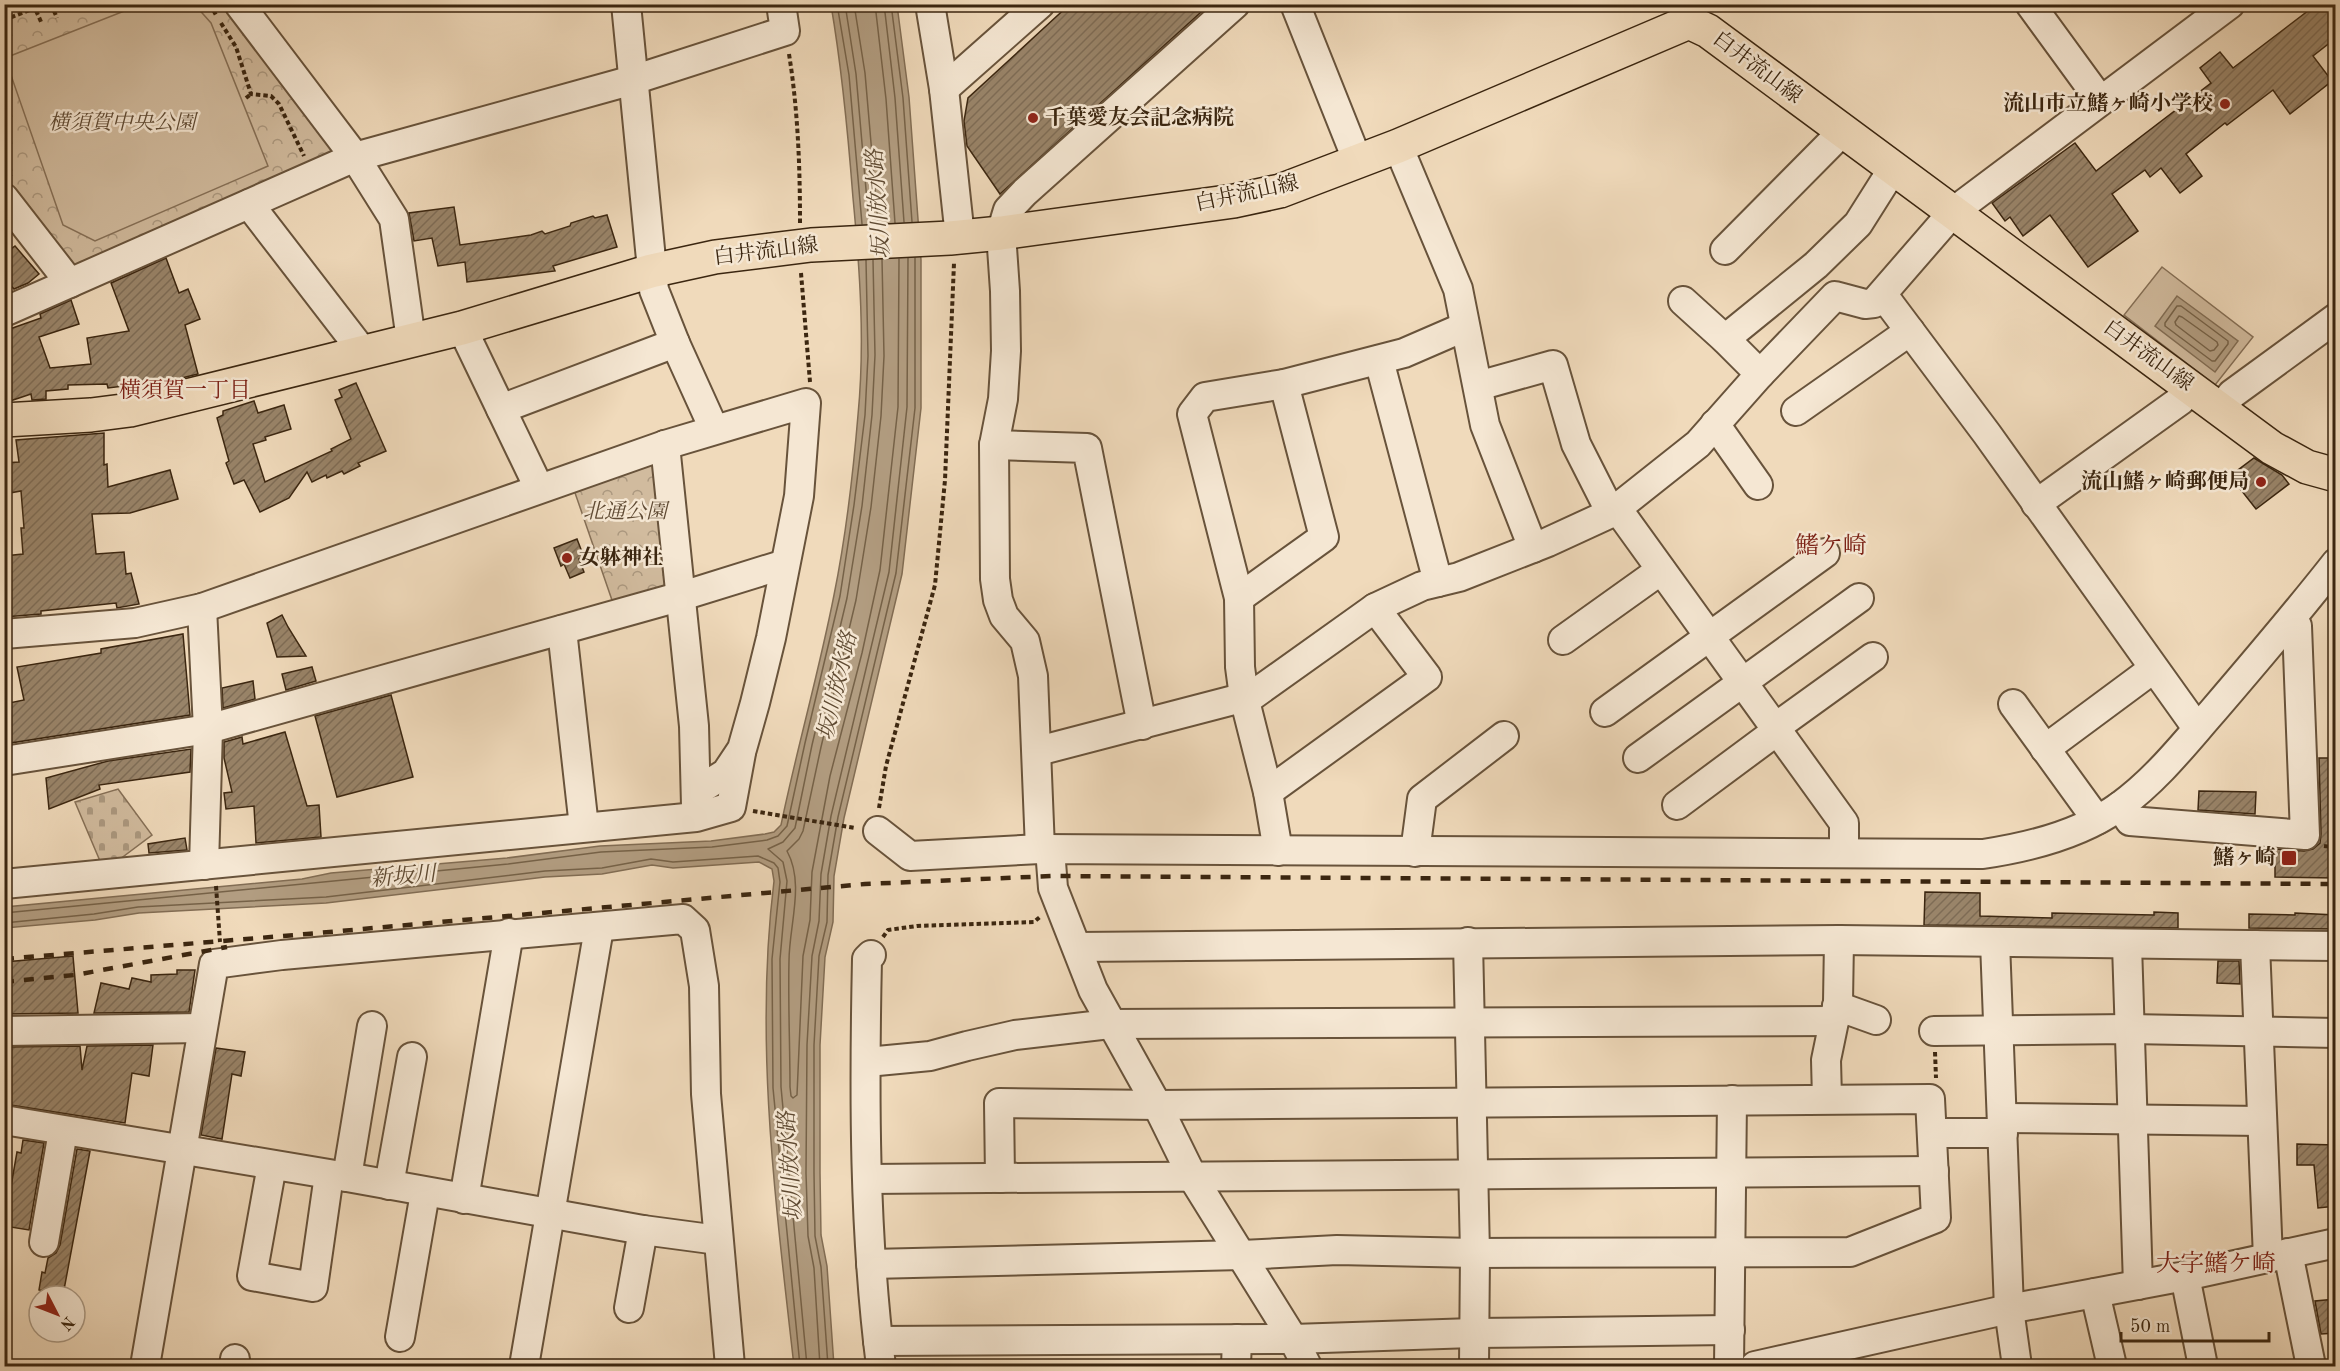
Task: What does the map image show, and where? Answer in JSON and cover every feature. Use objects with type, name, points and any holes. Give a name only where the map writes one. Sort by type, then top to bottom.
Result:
[{"type":"main road","name":"白井流山線","points":[[4,420],[91,415],[130,410],[462,328],[651,271],[715,257],[805,246],[955,244],[1001,233],[1234,201],[1280,191],[1398,146],[1689,13],[1708,31],[2272,448],[2307,467],[2335,476]]},
{"type":"street","points":[[239,4],[355,157],[394,219],[411,340]]},
{"type":"street","points":[[626,4],[654,290],[675,344],[714,429]]},
{"type":"street","points":[[930,4],[944,89],[955,244]]},
{"type":"street","points":[[944,89],[1040,4]]},
{"type":"street","points":[[1235,4],[1025,192],[1008,210],[1001,233],[1006,351],[1003,399],[994,445],[995,579],[998,600],[1004,616],[1025,640],[1033,676],[1045,849],[1053,888],[1061,903],[1093,990],[1157,1105],[1193,1178],[1308,1366]]},
{"type":"street","points":[[1295,4],[1358,162]]},
{"type":"street","points":[[2030,4],[2100,100]]},
{"type":"street","points":[[1038,751],[1253,695],[1375,608],[1422,586],[1459,577],[1533,548],[1613,510],[1698,444],[1835,296],[1865,304],[1874,303],[1953,212],[2229,5]]},
{"type":"street","points":[[4,312],[249,204],[305,165],[355,157],[633,80],[783,18]]},
{"type":"street","points":[[1725,250],[1843,131]]},
{"type":"street","points":[[1398,146],[1458,289],[1485,425],[1533,548]]},
{"type":"street","points":[[1725,339],[1816,265],[1858,224],[1894,167]]},
{"type":"street","points":[[11,192],[70,283]]},
{"type":"street","points":[[249,204],[363,352]]},
{"type":"street","points":[[1882,295],[2197,728]]},
{"type":"street","points":[[1683,301],[1760,375]]},
{"type":"street","points":[[2220,409],[2232,394],[2336,318]]},
{"type":"street","points":[[1278,851],[1268,792],[1244,697],[1239,667],[1239,598],[1192,414],[1205,397],[1284,384],[1379,360],[1404,353],[1464,327]]},
{"type":"street","points":[[462,328],[539,488]]},
{"type":"street","points":[[1796,411],[1910,331]]},
{"type":"street","points":[[501,409],[675,344]]},
{"type":"street","points":[[1379,360],[1438,582]]},
{"type":"street","points":[[1478,386],[1553,365],[1576,444],[1613,510],[1710,636],[1844,823],[1845,853]]},
{"type":"street","points":[[1239,598],[1324,537],[1284,384]]},
{"type":"street","points":[[2036,504],[2181,400],[2190,387]]},
{"type":"street","points":[[4,634],[135,623],[202,608],[665,445],[806,403],[799,496],[768,649],[742,749],[731,807],[696,805],[584,827],[210,874],[4,884]]},
{"type":"street","points":[[1715,424],[1758,485]]},
{"type":"street","points":[[665,445],[694,726],[696,805]]},
{"type":"street","points":[[994,445],[1087,448],[1142,725]]},
{"type":"street","points":[[1605,712],[1825,553]]},
{"type":"street","points":[[878,831],[910,856],[1045,849],[1983,854],[2017,849],[2050,840],[2109,813],[2172,760],[2291,620],[2336,563]]},
{"type":"street","points":[[4,760],[208,729],[682,596],[785,564]]},
{"type":"street","points":[[1563,640],[1661,570]]},
{"type":"street","points":[[1638,758],[1859,598]]},
{"type":"street","points":[[202,608],[208,729],[210,874]]},
{"type":"street","points":[[1268,792],[1427,677],[1375,608]]},
{"type":"street","points":[[2013,704],[2045,749],[2109,813],[2130,820],[2305,836],[2297,626],[2291,620]]},
{"type":"street","points":[[562,630],[584,827]]},
{"type":"street","points":[[1677,804],[1873,657]]},
{"type":"street","points":[[2045,749],[2154,669]]},
{"type":"street","points":[[1415,852],[1422,799],[1504,736]]},
{"type":"street","points":[[696,805],[726,773],[742,749]]},
{"type":"street","points":[[145,1366],[214,964],[282,955],[509,933],[599,928],[683,919],[695,930],[704,986],[706,1094],[730,1366]]},
{"type":"street","points":[[524,1366],[599,928]]},
{"type":"street","points":[[464,1199],[509,933]]},
{"type":"street","points":[[1077,947],[1839,940],[2336,946]]},
{"type":"street","points":[[1827,1099],[1826,1060],[1835,1014],[1839,940]]},
{"type":"street","points":[[1468,942],[1474,1175],[1474,1366]]},
{"type":"street","points":[[1995,942],[2009,1309],[2017,1366]]},
{"type":"street","points":[[2127,945],[2138,1285]]},
{"type":"street","points":[[2255,945],[2262,1120],[2278,1255],[2311,1366]]},
{"type":"street","points":[[871,955],[867,959],[868,1179],[871,1264],[880,1354],[1237,1353],[1293,1339],[1473,1333],[1730,1330]]},
{"type":"street","points":[[867,1062],[930,1056],[1015,1035],[1110,1024],[1470,1024],[1835,1014],[1876,1020]]},
{"type":"street","points":[[272,1165],[252,1276],[313,1287],[372,1026]]},
{"type":"street","points":[[4,1030],[202,1028]]},
{"type":"street","points":[[1934,1030],[2130,1029],[2336,1033]]},
{"type":"street","points":[[389,1185],[411,1057]]},
{"type":"street","points":[[871,1264],[1242,1255],[1337,1250],[1475,1253],[1850,1252],[1936,1218],[1930,1099],[1157,1105],[999,1103],[1000,1178]]},
{"type":"street","points":[[1729,1366],[1732,1100]]},
{"type":"street","points":[[1933,1133],[2002,1125],[2133,1119],[2262,1120]]},
{"type":"street","points":[[4,1120],[643,1230],[718,1240]]},
{"type":"street","points":[[44,1242],[63,1131]]},
{"type":"street","points":[[868,1179],[1934,1172]]},
{"type":"street","points":[[400,1337],[425,1193]]},
{"type":"street","points":[[629,1308],[643,1230]]},
{"type":"street","points":[[1755,1366],[2009,1309],[2185,1276],[2336,1243]]},
{"type":"street","points":[[2185,1276],[2203,1366]]},
{"type":"street","points":[[2095,1293],[2112,1366]]},
{"type":"path","points":[[57,18],[51,6],[58,4]]},
{"type":"path","points":[[211,5],[236,47],[251,94]]},
{"type":"path","points":[[4,20],[34,6],[42,24]]},
{"type":"path","points":[[783,18],[793,78],[805,246],[810,386],[806,403]]},
{"type":"path","points":[[246,98],[251,94],[271,96],[279,104],[305,165]]},
{"type":"path","points":[[5,168],[11,192]]},
{"type":"path","points":[[731,807],[878,831],[886,766],[935,585],[945,480],[955,244]]},
{"type":"path","points":[[210,874],[218,915]]},
{"type":"path","points":[[871,955],[888,930],[917,926],[1034,921],[1061,903]]},
{"type":"path","points":[[1930,1099],[1937,1095],[1934,1030]]},
{"type":"green space","name":"横須賀中央公園","points":[[142,4],[195,5],[211,23],[268,166],[95,241],[63,225],[5,58]]},
{"type":"green space","name":"横須賀中央公園","points":[[5,5],[228,5],[336,153],[71,276],[5,187]]},
{"type":"green space","points":[[2162,267],[2253,337],[2215,385],[2124,315]]},
{"type":"green space","name":"北通公園","points":[[653,461],[666,589],[613,603],[573,487]]},
{"type":"green space","points":[[118,789],[152,835],[116,862],[100,861],[75,802]]},
{"type":"water","points":[[831,5],[897,5],[909,97],[921,260],[921,408],[902,574],[844,818],[834,876],[833,922],[825,957],[820,1045],[821,1235],[827,1266],[834,1366],[794,1366],[774,1185],[767,1063],[766,1002],[768,942],[774,881],[772,869],[759,862],[673,868],[652,865],[602,874],[545,877],[326,903],[139,913],[95,920],[5,928],[5,907],[302,879],[331,873],[507,858],[600,846],[711,841],[774,832],[781,825],[822,653],[838,573],[846,528],[860,388],[861,307],[858,253],[844,101]]},
{"type":"water","points":[[2177,296],[2238,341],[2215,372],[2155,326]]},
{"type":"building","name":"千葉愛友会記念病院","points":[[1070,4],[1210,4],[1000,194],[967,146],[964,121],[968,98]]},
{"type":"building","points":[[2317,4],[2336,4],[2336,38],[2313,56],[2332,81],[2290,114],[2273,90],[2227,125],[2225,123],[2186,154],[2202,176],[2180,193],[2161,168],[2150,177],[2145,170],[2112,194],[2138,231],[2088,267],[2050,215],[2023,236],[2010,217],[2005,221],[1992,203],[2075,143],[2096,171],[2211,83],[2200,68],[2220,52],[2233,68]]},
{"type":"building","points":[[454,207],[460,245],[531,235],[542,231],[545,234],[593,216],[595,218],[607,215],[617,247],[553,266],[555,271],[467,282],[465,262],[438,266],[432,238],[414,241],[409,213]]},
{"type":"building","points":[[15,246],[39,274],[28,283],[14,289],[4,278],[4,254]]},
{"type":"building","points":[[166,258],[179,293],[188,289],[200,319],[185,325],[198,374],[141,388],[140,384],[108,388],[107,384],[68,385],[68,389],[46,391],[46,399],[32,400],[31,394],[10,401],[4,386],[4,351],[9,349],[4,331],[41,318],[40,314],[71,300],[79,324],[39,337],[50,368],[91,364],[87,338],[129,331],[111,283]]},
{"type":"building","points":[[356,383],[386,451],[358,463],[360,466],[344,474],[342,471],[327,478],[326,475],[312,482],[307,472],[289,498],[260,512],[244,480],[234,484],[226,463],[229,461],[217,418],[223,415],[223,411],[254,401],[258,413],[284,405],[291,429],[265,437],[266,440],[253,444],[265,482],[332,451],[331,449],[351,439],[335,400],[342,397],[339,390]]},
{"type":"building","points":[[104,433],[104,465],[107,464],[108,487],[170,470],[178,499],[130,513],[92,514],[96,554],[124,552],[126,574],[131,573],[139,604],[117,608],[116,603],[4,617],[4,556],[23,554],[21,528],[24,528],[21,491],[4,494],[4,463],[19,462],[16,440]]},
{"type":"building","points":[[2254,458],[2282,475],[2289,484],[2256,509],[2230,476]]},
{"type":"building","name":"女躰神社","points":[[577,539],[584,557],[579,559],[584,572],[570,578],[564,564],[561,566],[554,548]]},
{"type":"building","points":[[282,615],[306,656],[277,657],[267,623]]},
{"type":"building","points":[[183,634],[190,715],[4,744],[4,704],[24,700],[17,667],[101,653],[101,649]]},
{"type":"building","points":[[312,667],[316,681],[286,690],[282,674]]},
{"type":"building","points":[[253,681],[255,699],[223,708],[222,688]]},
{"type":"building","points":[[391,695],[413,777],[337,797],[315,716]]},
{"type":"building","points":[[285,732],[307,806],[319,805],[321,837],[256,843],[254,806],[226,809],[224,793],[232,792],[224,758],[224,742],[242,737],[243,744]]},
{"type":"building","points":[[191,749],[190,772],[99,785],[100,789],[49,809],[46,778],[108,761]]},
{"type":"building","points":[[2319,758],[2332,758],[2332,794],[2336,794],[2336,878],[2275,877],[2275,849],[2304,851],[2313,849],[2320,843]]},
{"type":"building","points":[[2199,791],[2256,792],[2255,814],[2198,810]]},
{"type":"building","points":[[185,838],[187,850],[149,853],[148,844]]},
{"type":"building","points":[[1925,892],[1980,893],[1980,916],[2052,918],[2052,913],[2154,915],[2154,912],[2178,913],[2178,928],[1924,925]]},
{"type":"building","points":[[2295,913],[2336,915],[2336,929],[2249,928],[2249,914],[2295,915]]},
{"type":"building","points":[[73,956],[78,1013],[4,1014],[4,962]]},
{"type":"building","points":[[2218,961],[2239,961],[2240,984],[2217,983]]},
{"type":"building","points":[[177,970],[195,970],[189,1012],[94,1013],[101,983],[129,989],[132,978],[151,982],[151,975],[177,974]]},
{"type":"building","points":[[153,1045],[149,1076],[132,1073],[125,1123],[4,1104],[4,1047],[80,1046],[82,1070],[87,1046]]},
{"type":"building","points":[[216,1048],[245,1052],[241,1076],[232,1074],[222,1139],[201,1135]]},
{"type":"building","points":[[23,1140],[44,1143],[29,1230],[4,1226],[17,1152],[21,1153]]},
{"type":"building","points":[[2297,1144],[2336,1145],[2336,1206],[2318,1208],[2314,1165],[2297,1165]]},
{"type":"building","points":[[77,1149],[90,1151],[65,1284],[40,1284],[48,1258],[56,1253],[60,1245]]},
{"type":"building","points":[[2336,1299],[2336,1333],[2321,1334],[2315,1301]]},
{"type":"railway","points":[[4,959],[865,884],[1052,876],[2336,884]]},
{"type":"railway","points":[[4,982],[75,975],[227,947]]},
{"type":"place","name":"流山市立鰭ヶ崎小学校","points":[[2225,104]]},
{"type":"place","name":"千葉愛友会記念病院","points":[[1033,118]]},
{"type":"place","name":"流山鰭ヶ崎郵便局","points":[[2261,482]]},
{"type":"place","name":"女躰神社","points":[[567,558]]},
{"type":"place","name":"鰭ヶ崎","points":[[2289,858]]},
{"type":"district","name":"横須賀一丁目","points":[[185,391]]},
{"type":"district","name":"鰭ケ崎","points":[[1831,547]]},
{"type":"district","name":"大字鰭ケ崎","points":[[2216,1265]]},
{"type":"water label","name":"坂川放水路","points":[[879,204]]},
{"type":"water label","name":"坂川放水路","points":[[838,686]]},
{"type":"water label","name":"新坂川","points":[[403,877]]},
{"type":"water label","name":"坂川放水路","points":[[791,1166]]}]
